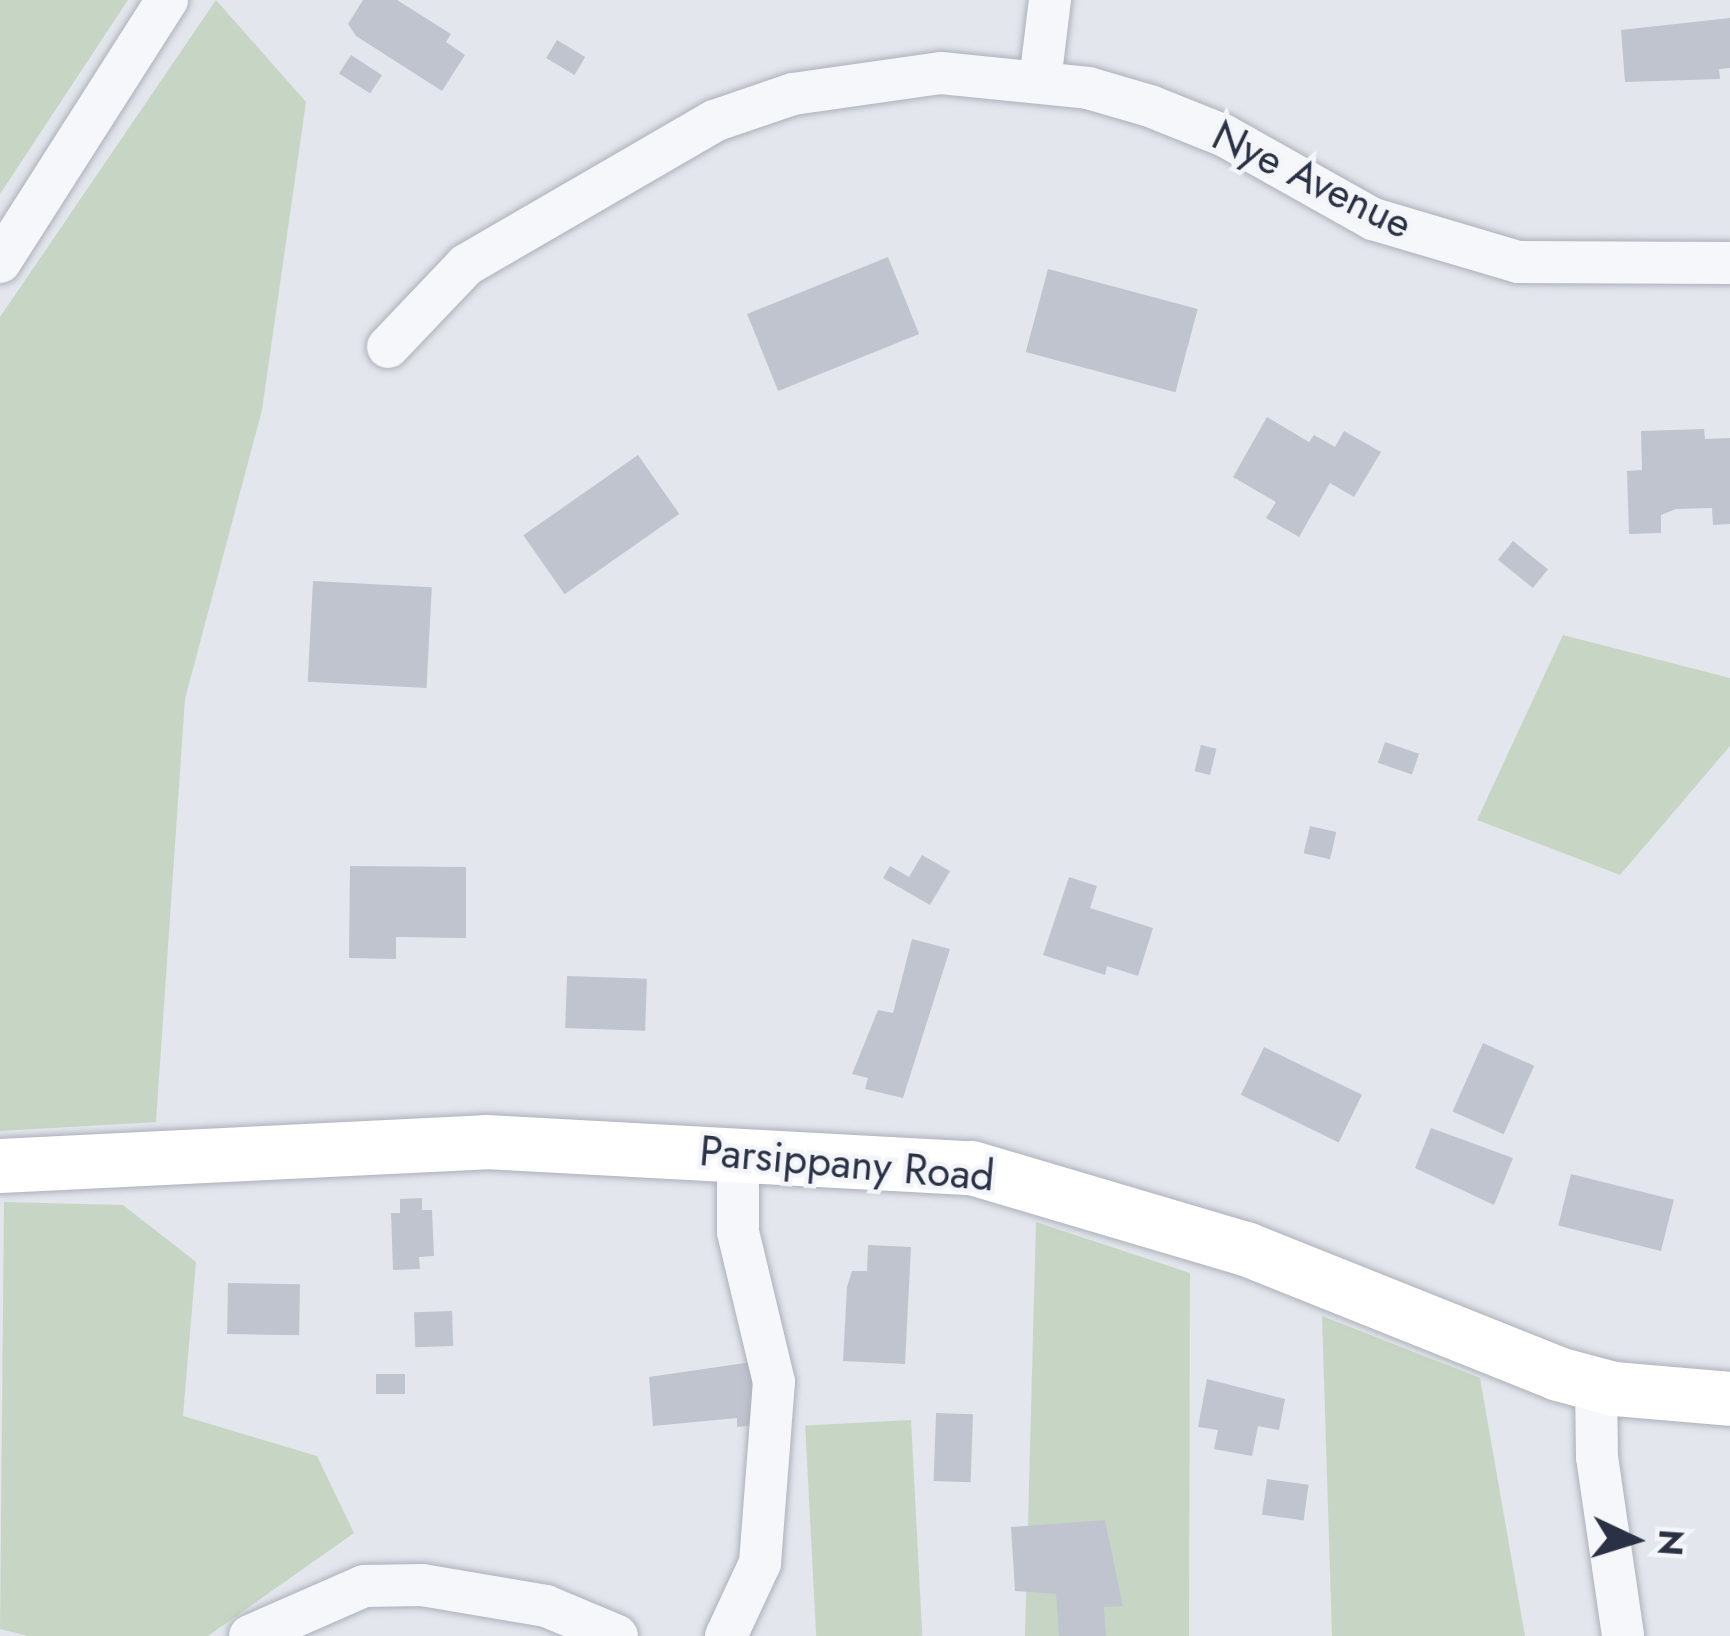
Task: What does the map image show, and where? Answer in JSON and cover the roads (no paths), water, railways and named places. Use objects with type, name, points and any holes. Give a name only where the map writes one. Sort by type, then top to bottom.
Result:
[{"type":"main road","name":"Parsippany Road","points":[[0,1166],[486,1142],[972,1168],[1069,1190],[1246,1249],[1596,1384],[1730,1399]]},
{"type":"street","points":[[0,262],[167,0]]},
{"type":"street","points":[[1040,81],[1050,0]]},
{"type":"street","name":"Nye Avenue","points":[[388,347],[466,265],[714,122],[874,78],[1040,81],[1150,106],[1225,136],[1372,219],[1519,262],[1730,263]]},
{"type":"street","points":[[726,1636],[760,1563],[774,1382],[738,1232],[738,1153]]},
{"type":"street","points":[[1596,1384],[1597,1457],[1623,1636]]},
{"type":"street","points":[[250,1636],[364,1586],[422,1585],[546,1606],[617,1636]]}]
